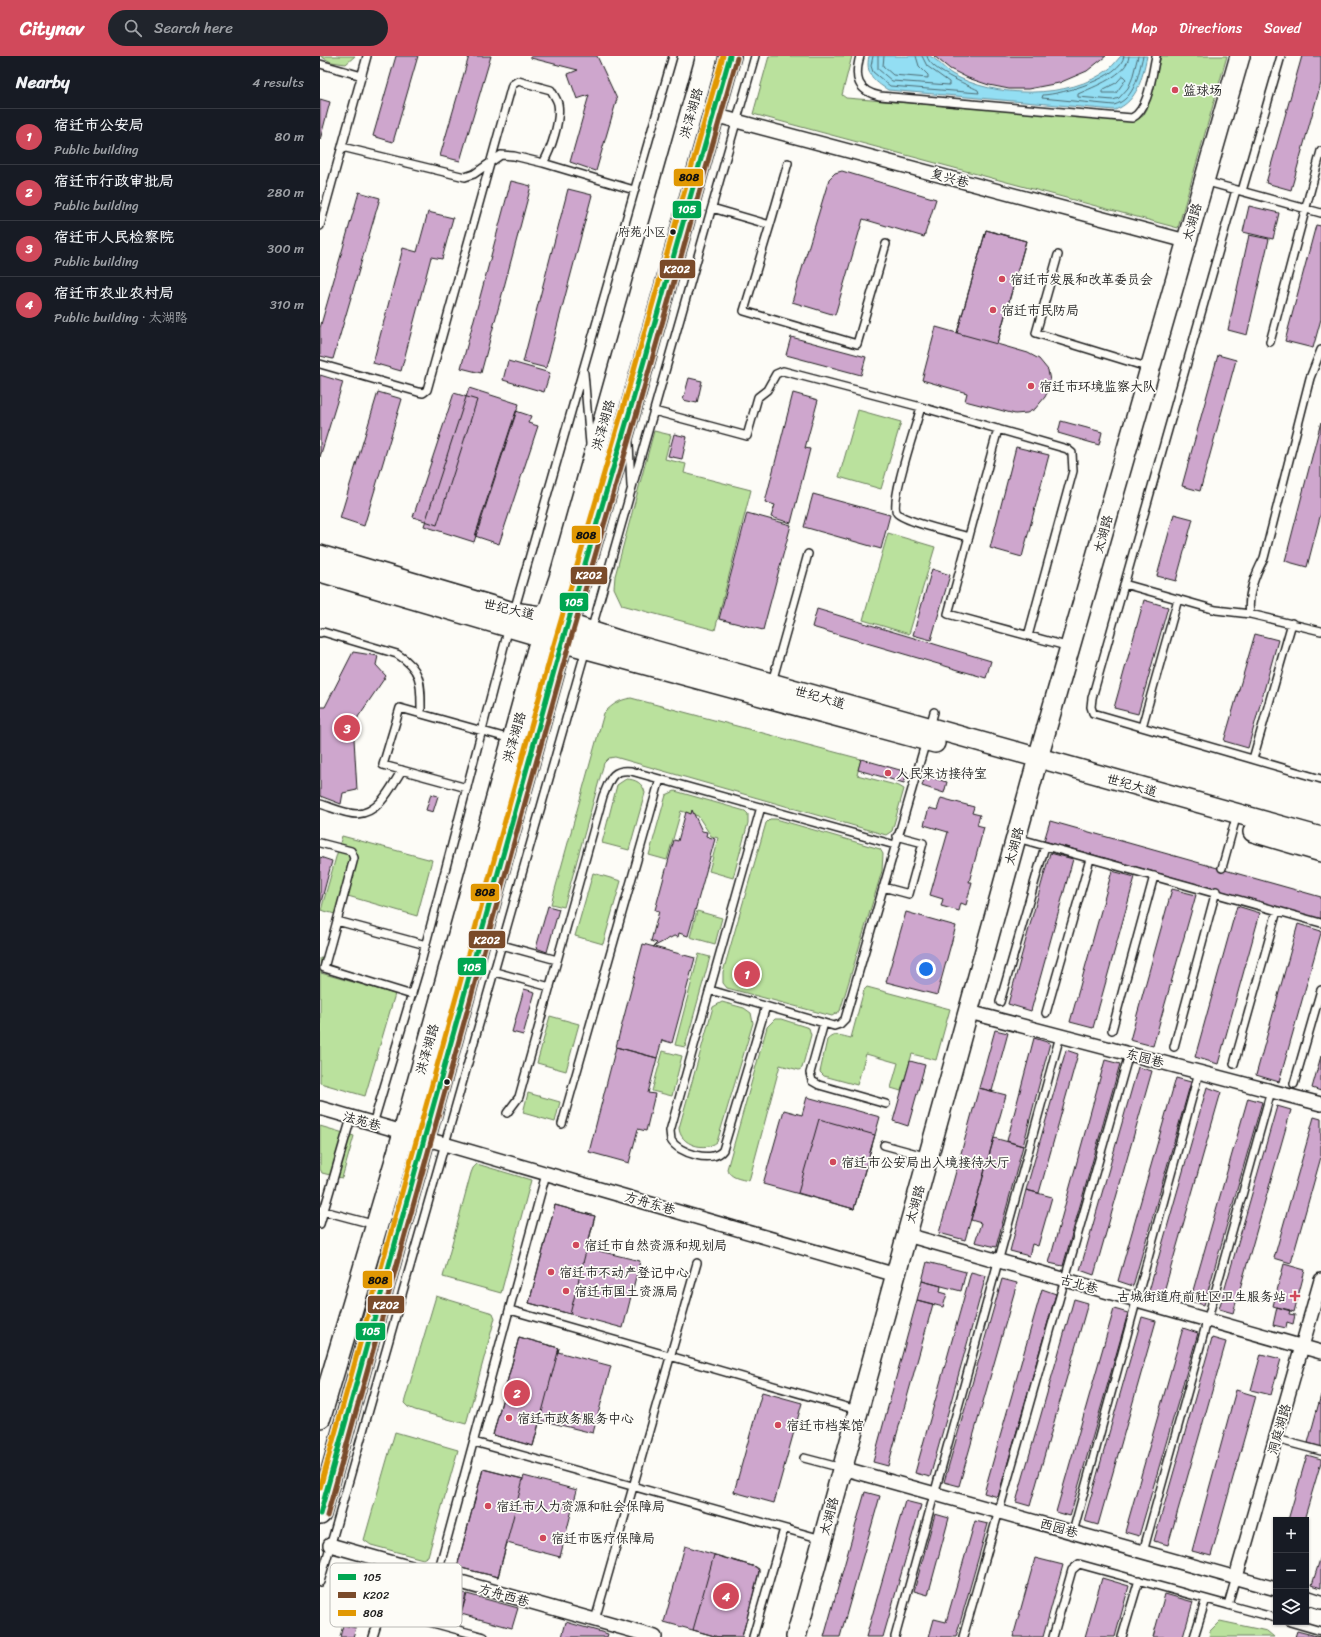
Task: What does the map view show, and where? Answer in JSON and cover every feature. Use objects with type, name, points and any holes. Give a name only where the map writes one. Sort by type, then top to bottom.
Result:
[{"type":"main road","name":"洪泽湖路","points":[[320,1417],[322,1400],[377,1226],[404,1133],[547,617],[707,56]]},
{"type":"main road","name":"洪泽湖路","points":[[320,1514],[495,886],[580,637],[628,419],[730,56]]},
{"type":"street","name":"太湖路","points":[[796,1637],[1016,838],[1240,56]]},
{"type":"street","name":"复兴巷","points":[[714,115],[1186,241]]},
{"type":"street","name":"世纪大道","points":[[320,561],[511,620],[542,637],[580,637],[770,690],[930,727],[1037,764],[1236,820],[1321,837]]},
{"type":"street","name":"世纪大道","points":[[511,620],[547,617],[580,637]]},
{"type":"street","name":"世纪大道","points":[[1236,820],[1321,852]]},
{"type":"street","name":"东园巷","points":[[969,1012],[1321,1104]]},
{"type":"street","name":"法苑巷","points":[[320,1108],[404,1133]]},
{"type":"street","name":"方舟东巷","points":[[404,1133],[896,1275]]},
{"type":"street","name":"古北巷","points":[[907,1235],[1321,1352]]},
{"type":"street","name":"洞庭湖路","points":[[1236,1577],[1321,1280]]},
{"type":"street","name":"西园巷","points":[[842,1468],[1273,1588]]},
{"type":"street","name":"方舟西巷","points":[[330,1545],[392,1563]]},
{"type":"street","name":"方舟西巷","points":[[462,1583],[655,1637]]},
{"type":"street","points":[[1309,1598],[1321,1602]]},
{"type":"lane","points":[[320,226],[367,56]]},
{"type":"lane","points":[[373,1124],[426,945],[511,620],[673,56]]},
{"type":"lane","points":[[320,1582],[495,972],[580,637],[631,492],[755,56]]},
{"type":"lane","points":[[860,56],[857,67],[858,79],[862,87],[868,93],[880,96],[1132,118],[1138,115],[1144,105],[1156,56]]},
{"type":"lane","points":[[1281,56],[1239,191],[1124,584],[1090,707],[1093,713],[1321,779]]},
{"type":"lane","points":[[320,64],[362,76]]},
{"type":"lane","points":[[320,364],[423,393],[426,390],[512,85],[518,81],[551,90],[558,103],[558,118],[548,155],[543,163]]},
{"type":"lane","points":[[342,147],[465,177],[474,174],[492,160],[502,155],[514,156],[634,190]]},
{"type":"lane","points":[[1270,342],[1321,151]]},
{"type":"lane","points":[[788,163],[744,311],[857,344],[886,244]]},
{"type":"lane","points":[[1204,181],[1321,213]]},
{"type":"lane","points":[[712,208],[770,225]]},
{"type":"lane","points":[[1058,255],[1036,333],[1150,368]]},
{"type":"lane","points":[[1250,614],[1250,592],[1256,573],[1264,558],[1321,350]]},
{"type":"lane","points":[[584,367],[591,466]]},
{"type":"lane","points":[[654,411],[747,436],[758,397],[767,390],[776,374],[783,371],[921,407],[1067,449],[1072,452],[1073,471],[1028,636]]},
{"type":"lane","points":[[921,407],[896,491],[894,508],[896,512],[906,519],[969,537]]},
{"type":"lane","points":[[628,419],[631,492]]},
{"type":"lane","points":[[998,429],[948,614],[1070,647]]},
{"type":"lane","points":[[770,690],[808,554]]},
{"type":"lane","points":[[1124,584],[1216,610],[1250,614],[1321,631]]},
{"type":"lane","points":[[1142,727],[1178,599]]},
{"type":"lane","points":[[1253,759],[1292,623]]},
{"type":"lane","points":[[320,633],[323,632],[397,654],[407,660],[415,668],[421,687],[421,714]]},
{"type":"lane","points":[[467,788],[383,765],[400,708],[513,740]]},
{"type":"lane","points":[[710,990],[834,1026],[840,1024],[845,1019],[897,836],[930,727]]},
{"type":"lane","points":[[320,804],[355,814],[369,811],[384,798],[402,770]]},
{"type":"lane","points":[[507,1113],[519,1098],[603,796],[611,777],[618,771],[623,770],[660,779],[895,845]]},
{"type":"lane","points":[[562,1124],[660,779]]},
{"type":"lane","points":[[761,807],[670,1131],[672,1143],[684,1151],[712,1156],[719,1154],[723,1150],[766,1006]]},
{"type":"lane","points":[[1222,868],[1236,820]]},
{"type":"lane","points":[[883,887],[909,894],[923,843],[897,836]]},
{"type":"lane","points":[[1016,838],[1216,892],[1321,923]]},
{"type":"lane","points":[[320,843],[351,851],[354,858],[324,968],[412,995]]},
{"type":"lane","points":[[1000,1002],[1045,846]]},
{"type":"lane","points":[[1046,1013],[1090,859]]},
{"type":"lane","points":[[1112,1030],[1154,876]]},
{"type":"lane","points":[[1174,1047],[1216,892]]},
{"type":"lane","points":[[1234,1064],[1277,911]]},
{"type":"lane","points":[[337,921],[426,945]]},
{"type":"lane","points":[[502,945],[557,960]]},
{"type":"lane","points":[[495,972],[550,987]]},
{"type":"lane","points":[[1294,1084],[1321,990]]},
{"type":"lane","points":[[824,1023],[810,1073],[812,1081],[819,1085],[886,1104]]},
{"type":"lane","points":[[895,1637],[1060,1036]]},
{"type":"lane","points":[[963,1637],[1129,1054]]},
{"type":"lane","points":[[1073,1532],[1198,1072]]},
{"type":"lane","points":[[1143,1552],[1271,1091]]},
{"type":"lane","points":[[320,1224],[322,1210],[351,1118]]},
{"type":"lane","points":[[884,1145],[929,1157]]},
{"type":"lane","points":[[441,1563],[546,1174]]},
{"type":"lane","points":[[322,1210],[377,1226]]},
{"type":"lane","points":[[595,1620],[697,1263]]},
{"type":"lane","points":[[510,1310],[858,1410]]},
{"type":"lane","points":[[1276,1439],[1321,1451]]},
{"type":"lane","points":[[474,1442],[823,1539]]},
{"type":"lane","points":[[804,1458],[842,1468]]},
{"type":"lane","points":[[753,1637],[784,1529]]},
{"type":"lane","points":[[1053,1637],[1072,1570],[1079,1564],[1273,1617]]},
{"type":"lane","points":[[1228,1605],[1236,1577]]},
{"type":"lane","points":[[1122,1637],[1139,1580]]},
{"type":"lane","points":[[1194,1637],[1206,1599]]},
{"type":"lane","points":[[1300,1625],[1321,1631]]},
{"type":"lane","points":[[374,1637],[377,1627]]},
{"type":"lane","points":[[439,1627],[461,1634],[484,1637]]},
{"type":"green space","points":[[320,56],[355,56],[346,64],[331,62]]},
{"type":"green space","points":[[769,56],[852,56],[842,95],[846,98],[1133,121],[1143,116],[1147,109],[1161,56],[1227,56],[1178,228],[753,114]]},
{"type":"green space","points":[[858,410],[901,422],[881,489],[839,477]]},
{"type":"green space","points":[[654,431],[671,435],[665,459],[686,464],[684,473],[751,490],[715,630],[622,605],[614,588],[615,576]]},
{"type":"green space","points":[[888,533],[935,547],[909,634],[863,620]]},
{"type":"green space","points":[[631,698],[861,759],[857,775],[899,786],[904,789],[892,831],[886,835],[615,757],[609,758],[604,763],[564,907],[551,904],[604,713],[616,703]]},
{"type":"green space","points":[[626,779],[638,782],[645,793],[629,850],[602,843],[617,785]]},
{"type":"green space","points":[[675,791],[745,811],[748,814],[748,823],[733,878],[709,871],[718,838],[711,836],[698,816],[681,811],[667,860],[649,855],[666,795]]},
{"type":"green space","points":[[770,819],[776,819],[880,849],[883,854],[882,871],[840,1011],[832,1016],[727,988],[723,983],[723,972],[766,823]]},
{"type":"green space","points":[[342,836],[432,860],[417,916],[341,894],[335,914],[321,910]]},
{"type":"green space","points":[[593,873],[621,881],[603,944],[575,936]]},
{"type":"green space","points":[[697,911],[722,918],[715,944],[690,937]]},
{"type":"green space","points":[[699,954],[710,957],[685,1047],[675,1045]]},
{"type":"green space","points":[[320,958],[324,959],[321,973],[395,994],[365,1096],[320,1083]]},
{"type":"green space","points":[[867,987],[950,1009],[936,1060],[912,1054],[901,1091],[891,1088],[898,1063],[866,1054],[857,1085],[824,1076],[820,1072],[827,1040],[835,1035],[851,1038],[864,990]]},
{"type":"green space","points":[[722,1002],[744,1008],[751,1013],[753,1023],[717,1142],[706,1146],[694,1145],[688,1143],[684,1139],[680,1134],[679,1128],[713,1007]]},
{"type":"green space","points":[[550,1016],[579,1024],[566,1071],[537,1063]]},
{"type":"green space","points":[[775,1019],[781,1019],[809,1028],[811,1035],[802,1068],[799,1070],[780,1065],[749,1181],[733,1176],[727,1169],[767,1027]]},
{"type":"green space","points":[[663,1051],[682,1056],[672,1096],[652,1091]]},
{"type":"green space","points":[[528,1093],[560,1102],[555,1122],[523,1113]]},
{"type":"green space","points":[[320,1126],[354,1136],[342,1178],[322,1173],[320,1169]]},
{"type":"green space","points":[[477,1164],[531,1180],[501,1293],[443,1277],[471,1173]]},
{"type":"green space","points":[[436,1296],[493,1313],[495,1318],[466,1424],[415,1410],[408,1407],[404,1403]]},
{"type":"green space","points":[[395,1432],[458,1450],[428,1556],[423,1559],[371,1545],[364,1540]]},
{"type":"green space","points":[[1220,1621],[1267,1631],[1274,1637],[1209,1637],[1210,1631]]},
{"type":"water","points":[[869,56],[930,56],[952,74],[969,82],[988,88],[1031,92],[1053,91],[1074,86],[1093,79],[1109,69],[1121,56],[1147,56],[1141,80],[1134,95],[1123,106],[1115,110],[888,90],[872,76],[868,68]]},
{"type":"building","points":[[396,56],[418,56],[393,142],[373,136]]},
{"type":"building","points":[[469,56],[491,56],[460,161],[440,156]]},
{"type":"building","points":[[531,56],[597,56],[617,99],[596,171],[570,162],[589,95],[577,99],[568,74],[578,70],[531,58]]},
{"type":"building","points":[[934,56],[1106,56],[1087,71],[1059,83],[1028,89],[1009,89],[989,85],[968,78],[950,69]]},
{"type":"building","points":[[1302,56],[1321,56],[1321,83],[1291,190],[1266,183]]},
{"type":"building","points":[[320,99],[330,102],[320,140]]},
{"type":"building","points":[[842,171],[936,199],[924,237],[863,219],[835,315],[792,302],[829,179],[835,173]]},
{"type":"building","points":[[511,181],[531,186],[481,373],[461,368]]},
{"type":"building","points":[[568,189],[592,195],[546,368],[523,362]]},
{"type":"building","points":[[359,192],[380,198],[333,359],[320,356],[320,328]]},
{"type":"building","points":[[1249,206],[1279,213],[1273,239],[1243,232]]},
{"type":"building","points":[[428,212],[453,218],[442,259],[431,257],[401,371],[373,363],[403,248],[417,252]]},
{"type":"building","points":[[1316,225],[1321,226],[1321,319],[1313,348],[1285,341]]},
{"type":"building","points":[[986,230],[1026,241],[997,344],[1028,353],[1039,359],[1048,370],[1050,381],[1049,389],[1045,397],[1035,409],[1027,413],[1015,414],[965,401],[967,393],[922,380],[936,327],[957,333]]},
{"type":"building","points":[[986,230],[1026,241],[997,344],[957,333]]},
{"type":"building","points":[[1249,235],[1269,239],[1247,335],[1228,330]]},
{"type":"building","points":[[791,337],[866,357],[861,375],[786,355]]},
{"type":"building","points":[[1218,355],[1236,360],[1200,491],[1182,486]]},
{"type":"building","points":[[508,361],[550,373],[544,392],[503,380]]},
{"type":"building","points":[[320,375],[343,382],[320,457]]},
{"type":"building","points":[[689,378],[702,381],[697,403],[683,400]]},
{"type":"building","points":[[469,388],[519,404],[474,542],[424,526]]},
{"type":"building","points":[[378,392],[402,399],[364,526],[340,518]]},
{"type":"building","points":[[454,393],[477,400],[437,525],[413,517]]},
{"type":"building","points":[[793,393],[818,400],[805,448],[810,449],[791,523],[771,517],[775,505],[765,502]]},
{"type":"building","points":[[516,411],[531,416],[528,423],[538,426],[499,544],[475,536]]},
{"type":"building","points":[[1061,421],[1102,432],[1099,445],[1058,433]]},
{"type":"building","points":[[1321,422],[1321,513],[1307,567],[1285,561]]},
{"type":"building","points":[[674,434],[687,437],[682,459],[668,456]]},
{"type":"building","points":[[1016,447],[1049,455],[1022,557],[990,548]]},
{"type":"building","points":[[813,494],[890,515],[881,549],[804,527]]},
{"type":"building","points":[[747,513],[791,525],[763,630],[719,619]]},
{"type":"building","points":[[1174,514],[1193,519],[1176,581],[1157,576]]},
{"type":"building","points":[[932,569],[950,575],[931,640],[913,635]]},
{"type":"building","points":[[1144,600],[1168,607],[1138,714],[1114,708]]},
{"type":"building","points":[[817,609],[991,661],[986,678],[812,627]]},
{"type":"building","points":[[1255,634],[1278,640],[1248,748],[1224,741]]},
{"type":"building","points":[[353,652],[378,656],[376,665],[386,676],[358,717],[354,739],[357,790],[343,793],[341,804],[320,796],[320,707],[325,707]]},
{"type":"building","points":[[861,759],[907,772],[904,783],[858,770]]},
{"type":"building","points":[[925,776],[947,782],[944,793],[922,786]]},
{"type":"building","points":[[431,794],[438,796],[433,812],[426,810]]},
{"type":"building","points":[[941,798],[974,807],[972,813],[980,815],[977,825],[984,827],[969,882],[972,882],[966,905],[961,903],[959,911],[941,906],[943,899],[930,895],[948,832],[924,825],[929,808],[937,810]]},
{"type":"building","points":[[692,810],[702,831],[707,832],[706,836],[715,839],[688,936],[679,933],[678,937],[674,936],[653,947],[657,943],[651,941],[659,911],[655,910],[674,840],[678,841],[686,812],[691,814]]},
{"type":"building","points":[[1050,821],[1321,897],[1321,919],[1044,841]]},
{"type":"building","points":[[1050,853],[1073,859],[1031,1011],[1008,1004]]},
{"type":"building","points":[[320,857],[332,861],[320,906]]},
{"type":"building","points":[[1112,871],[1135,877],[1093,1028],[1070,1022]]},
{"type":"building","points":[[1172,889],[1196,895],[1153,1046],[1130,1040]]},
{"type":"building","points":[[548,906],[559,909],[547,952],[536,948]]},
{"type":"building","points":[[1237,906],[1260,913],[1218,1064],[1195,1057]]},
{"type":"building","points":[[906,912],[956,926],[937,995],[886,982]]},
{"type":"building","points":[[1298,924],[1321,931],[1321,933],[1279,1082],[1256,1075]]},
{"type":"building","points":[[643,944],[695,958],[672,1043],[662,1040],[657,1058],[616,1047]]},
{"type":"building","points":[[524,989],[535,992],[523,1035],[512,1032]]},
{"type":"building","points":[[995,1030],[1008,1033],[992,1091],[979,1088]]},
{"type":"building","points":[[1034,1038],[1050,1043],[1023,1146],[1007,1141]]},
{"type":"building","points":[[616,1047],[657,1058],[648,1093],[655,1094],[646,1131],[638,1129],[629,1163],[589,1152]]},
{"type":"building","points":[[1066,1050],[1078,1054],[1039,1193],[1026,1190]]},
{"type":"building","points":[[1321,1056],[1321,1091],[1312,1088]]},
{"type":"building","points":[[1105,1060],[1120,1064],[1063,1266],[1049,1263]]},
{"type":"building","points":[[910,1061],[925,1065],[908,1126],[893,1121]]},
{"type":"building","points":[[1138,1067],[1152,1071],[1094,1275],[1080,1270]]},
{"type":"building","points":[[1176,1078],[1191,1082],[1133,1286],[1118,1281]]},
{"type":"building","points":[[1207,1087],[1221,1092],[1163,1295],[1149,1291]]},
{"type":"building","points":[[979,1088],[1006,1095],[965,1240],[939,1233]]},
{"type":"building","points":[[807,1097],[880,1117],[854,1209],[763,1184],[784,1110],[802,1115]]},
{"type":"building","points":[[1248,1098],[1262,1102],[1204,1305],[1190,1301]]},
{"type":"building","points":[[1277,1106],[1291,1110],[1233,1313],[1219,1309]]},
{"type":"building","points":[[1314,1117],[1321,1119],[1321,1157],[1291,1263],[1274,1258]]},
{"type":"building","points":[[819,1119],[875,1135],[854,1209],[798,1193]]},
{"type":"building","points":[[994,1138],[1023,1146],[996,1247],[975,1242],[981,1223],[971,1220]]},
{"type":"building","points":[[1026,1190],[1052,1197],[1038,1246],[1032,1244],[1029,1256],[1010,1251]]},
{"type":"building","points":[[555,1205],[595,1216],[587,1248],[640,1261],[623,1328],[529,1303]]},
{"type":"building","points":[[555,1205],[595,1216],[570,1314],[529,1303]]},
{"type":"building","points":[[927,1262],[966,1272],[961,1291],[922,1281]]},
{"type":"building","points":[[1284,1264],[1305,1270],[1294,1312],[1273,1306]]},
{"type":"building","points":[[971,1272],[986,1276],[930,1477],[915,1473]]},
{"type":"building","points":[[1002,1279],[1017,1283],[959,1486],[944,1482]]},
{"type":"building","points":[[922,1281],[941,1286],[940,1292],[947,1294],[943,1307],[917,1300]]},
{"type":"building","points":[[1042,1289],[1056,1294],[998,1497],[984,1493]]},
{"type":"building","points":[[1074,1299],[1088,1303],[1030,1506],[1016,1502]]},
{"type":"building","points":[[917,1300],[933,1304],[888,1466],[873,1462]]},
{"type":"building","points":[[1277,1307],[1290,1310],[1289,1314],[1295,1315],[1293,1324],[1287,1322],[1286,1328],[1273,1325]]},
{"type":"building","points":[[1114,1309],[1128,1313],[1070,1516],[1056,1512]]},
{"type":"building","points":[[1142,1317],[1156,1321],[1098,1525],[1084,1521]]},
{"type":"building","points":[[1183,1328],[1198,1333],[1139,1536],[1125,1532]]},
{"type":"building","points":[[519,1337],[559,1348],[558,1352],[611,1366],[593,1433],[540,1420],[533,1446],[493,1435]]},
{"type":"building","points":[[519,1337],[559,1348],[533,1446],[493,1435]]},
{"type":"building","points":[[1212,1338],[1226,1342],[1168,1545],[1154,1541]]},
{"type":"building","points":[[1261,1354],[1281,1359],[1271,1395],[1251,1390]]},
{"type":"building","points":[[1236,1390],[1256,1396],[1211,1556],[1192,1551]]},
{"type":"building","points":[[762,1392],[802,1403],[774,1503],[734,1492]]},
{"type":"building","points":[[1321,1395],[1321,1447],[1308,1443]]},
{"type":"building","points":[[1307,1455],[1321,1459],[1305,1517],[1289,1517]]},
{"type":"building","points":[[483,1469],[523,1479],[524,1476],[577,1490],[560,1557],[507,1543],[498,1577],[462,1568],[462,1563],[458,1563]]},
{"type":"building","points":[[483,1469],[523,1479],[498,1577],[462,1568],[462,1563],[458,1563]]},
{"type":"building","points":[[865,1492],[880,1496],[840,1637],[824,1637]]},
{"type":"building","points":[[905,1501],[921,1505],[883,1637],[866,1637]]},
{"type":"building","points":[[935,1514],[949,1518],[928,1595],[914,1591]]},
{"type":"building","points":[[975,1521],[988,1524],[956,1637],[929,1637],[934,1619],[946,1622]]},
{"type":"building","points":[[685,1546],[759,1569],[742,1637],[718,1637],[664,1622]]},
{"type":"building","points":[[714,1555],[756,1567],[759,1571],[742,1637],[718,1637],[693,1630]]},
{"type":"building","points":[[1321,1556],[1321,1588],[1312,1585]]},
{"type":"building","points":[[1035,1558],[1063,1565],[1043,1637],[1013,1637]]},
{"type":"building","points":[[1102,1578],[1129,1586],[1115,1637],[1085,1637]]},
{"type":"building","points":[[462,1593],[466,1594],[462,1610]]},
{"type":"building","points":[[467,1594],[518,1608],[512,1628],[462,1614]]},
{"type":"building","points":[[1165,1594],[1193,1602],[1183,1637],[1153,1637]]},
{"type":"building","points":[[566,1622],[608,1634],[607,1637],[562,1637]]},
{"type":"building","points":[[342,1627],[356,1628],[353,1637],[340,1637]]},
{"type":"building","points":[[1297,1631],[1320,1637],[1295,1637]]},
{"type":"transit line","name":"808","points":[[320,1488],[552,651],[626,398],[723,56]]},
{"type":"transit line","name":"105","points":[[320,1514],[559,653],[633,400],[730,56]]},
{"type":"transit line","name":"K202","points":[[327,1516],[566,655],[640,402],[737,58]]},
{"type":"place","name":"篮球场","points":[[1175,90]]},
{"type":"place","name":"府苑小区","points":[[673,232]]},
{"type":"place","name":"宿迁市发展和改革委员会","points":[[1002,279]]},
{"type":"place","name":"宿迁市民防局","points":[[993,310]]},
{"type":"place","name":"宿迁市环境监察大队","points":[[1031,386]]},
{"type":"place","name":"宿迁市人民检察院","points":[[347,728]]},
{"type":"place","name":"人民来访接待室","points":[[888,773]]},
{"type":"place","name":"宿迁市公安局","points":[[747,974]]},
{"type":"place","name":"宿迁市公安局出入境接待大厅","points":[[833,1162]]},
{"type":"place","name":"宿迁市自然资源和规划局","points":[[576,1245]]},
{"type":"place","name":"宿迁市不动产登记中心","points":[[551,1272]]},
{"type":"place","name":"宿迁市国土资源局","points":[[566,1291]]},
{"type":"place","name":"古城街道府前社区卫生服务站","points":[[1295,1296]]},
{"type":"place","name":"宿迁市行政审批局","points":[[517,1393]]},
{"type":"place","name":"宿迁市政务服务中心","points":[[509,1418]]},
{"type":"place","name":"宿迁市档案馆","points":[[778,1425]]},
{"type":"place","name":"宿迁市人力资源和社会保障局","points":[[488,1506]]},
{"type":"place","name":"宿迁市医疗保障局","points":[[543,1538]]},
{"type":"place","name":"宿迁市农业农村局","points":[[726,1596]]}]
